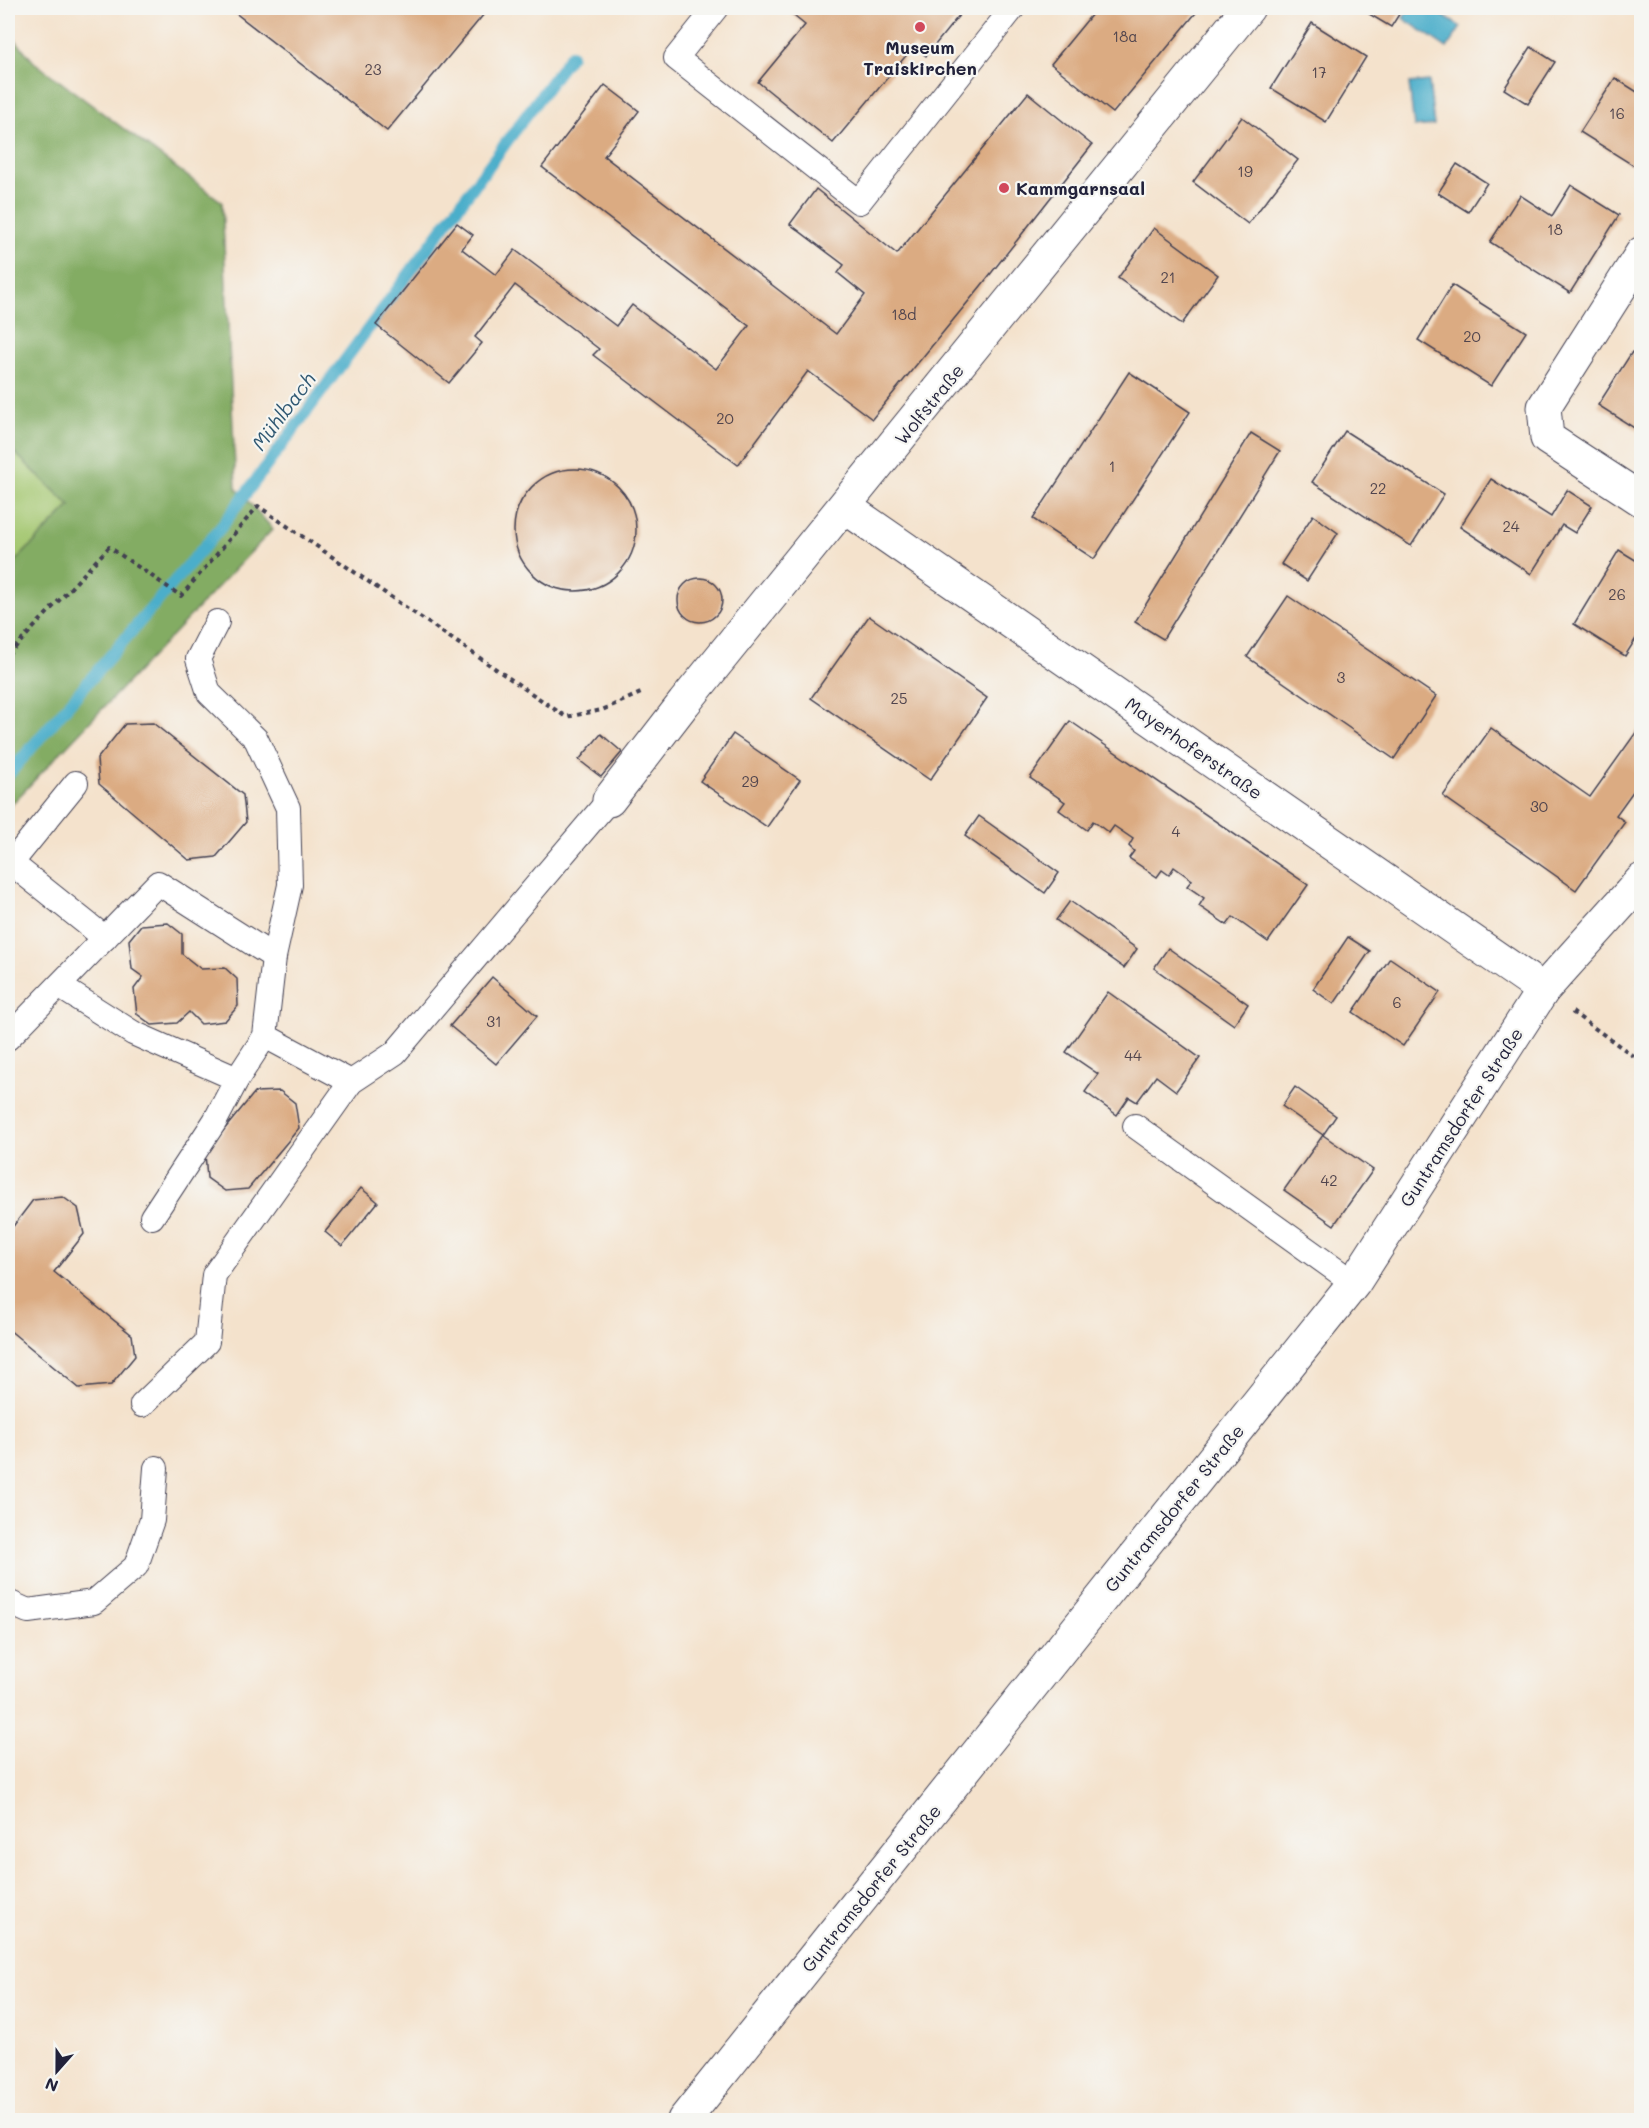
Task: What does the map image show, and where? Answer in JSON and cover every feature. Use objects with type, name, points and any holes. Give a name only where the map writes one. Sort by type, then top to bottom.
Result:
[{"type":"street","name":"Wolfstraße","points":[[609,800],[684,703],[1248,8]]},
{"type":"street","points":[[1641,253],[1544,407],[1547,438],[1641,500]]},
{"type":"street","name":"Mayerhoferstraße","points":[[845,507],[1543,990]]},
{"type":"street","name":"Guntramsdorfer Straße","points":[[684,2121],[1354,1283],[1543,990],[1641,880]]},
{"type":"lane","points":[[716,8],[676,58],[859,202],[1013,8]]},
{"type":"lane","points":[[152,1217],[265,1036],[274,957],[290,885],[288,808],[256,739],[209,693],[198,659],[217,622]]},
{"type":"lane","points":[[76,783],[9,865],[105,938]]},
{"type":"lane","points":[[142,1405],[207,1342],[214,1275],[351,1082],[395,1053],[609,800]]},
{"type":"lane","points":[[8,1038],[158,883],[274,957]]},
{"type":"lane","points":[[59,986],[133,1033],[237,1079]]},
{"type":"lane","points":[[265,1036],[351,1082]]},
{"type":"lane","points":[[1135,1126],[1354,1283]]},
{"type":"lane","points":[[8,1602],[28,1611],[94,1602],[136,1566],[152,1520],[156,1468]]},
{"type":"path","points":[[8,655],[109,547],[181,596],[258,506],[566,717],[602,710],[660,684],[684,703]]},
{"type":"path","points":[[1543,990],[1641,1062]]},
{"type":"green space","points":[[8,31],[34,62],[222,202],[236,488],[273,529],[8,808],[8,569],[70,506],[8,446]]},
{"type":"green space","points":[[8,446],[70,506],[8,569]]},
{"type":"water","points":[[1410,8],[1431,8],[1461,27],[1447,48],[1403,18]]},
{"type":"water","points":[[1429,81],[1434,125],[1414,127],[1409,83]]},
{"type":"building","points":[[229,8],[489,8],[387,131]]},
{"type":"building","points":[[784,8],[965,8],[926,56],[914,46],[833,143],[758,82],[805,25]]},
{"type":"building","points":[[1097,8],[1200,8],[1113,113],[1051,64]]},
{"type":"building","points":[[1359,8],[1403,8],[1391,27]]},
{"type":"building","points":[[1312,23],[1366,57],[1326,122],[1271,88]]},
{"type":"building","points":[[1531,47],[1555,62],[1528,104],[1504,89]]},
{"type":"building","points":[[1615,78],[1642,95],[1642,171],[1580,132]]},
{"type":"building","points":[[605,85],[639,111],[604,156],[836,334],[865,295],[838,273],[844,265],[790,224],[816,189],[897,254],[1028,93],[1092,145],[872,419],[808,371],[738,465],[593,355],[599,349],[515,285],[475,337],[482,343],[449,383],[376,325],[457,223],[473,235],[462,249],[496,275],[515,250],[616,326],[632,305],[716,369],[749,326],[542,167]]},
{"type":"building","points":[[1242,117],[1298,160],[1248,224],[1193,182]]},
{"type":"building","points":[[1457,164],[1487,183],[1468,212],[1438,193]]},
{"type":"building","points":[[1571,185],[1619,215],[1570,293],[1490,242],[1520,195],[1552,216]]},
{"type":"building","points":[[1154,228],[1218,275],[1182,324],[1118,278]]},
{"type":"building","points":[[1452,285],[1526,332],[1491,386],[1418,340]]},
{"type":"building","points":[[1632,352],[1642,358],[1642,433],[1598,405]]},
{"type":"building","points":[[1129,372],[1190,412],[1094,559],[1033,519]]},
{"type":"building","points":[[1345,431],[1444,494],[1411,546],[1312,482]]},
{"type":"building","points":[[1251,433],[1280,451],[1163,639],[1135,622]]},
{"type":"building","points":[[575,469],[598,474],[609,479],[618,487],[626,496],[631,507],[636,530],[631,553],[626,564],[618,573],[609,581],[598,586],[575,591],[552,586],[541,581],[532,573],[524,564],[519,553],[514,530],[519,507],[524,496],[532,487],[541,479],[552,474]]},
{"type":"building","points":[[1491,479],[1551,517],[1567,490],[1592,506],[1575,533],[1562,525],[1531,574],[1460,527]]},
{"type":"building","points":[[1313,515],[1338,533],[1307,581],[1281,564]]},
{"type":"building","points":[[1619,550],[1642,564],[1642,629],[1625,656],[1574,624]]},
{"type":"building","points":[[700,578],[715,585],[722,600],[715,615],[700,622],[685,615],[678,600],[685,585]]},
{"type":"building","points":[[1288,596],[1436,696],[1394,759],[1247,657]]},
{"type":"building","points":[[869,616],[987,698],[930,780],[811,698]]},
{"type":"building","points":[[1070,721],[1308,885],[1268,942],[1233,917],[1227,925],[1199,906],[1204,898],[1187,886],[1192,880],[1174,867],[1169,875],[1162,870],[1157,877],[1129,858],[1134,851],[1129,846],[1133,839],[1114,826],[1109,833],[1093,821],[1087,830],[1059,810],[1065,802],[1030,778]]},
{"type":"building","points":[[153,723],[243,795],[246,822],[216,857],[189,860],[99,784],[97,759],[125,724]]},
{"type":"building","points":[[1642,724],[1642,795],[1634,790],[1616,815],[1625,822],[1576,890],[1443,796],[1491,728],[1590,797]]},
{"type":"building","points":[[601,734],[622,752],[601,777],[579,760]]},
{"type":"building","points":[[733,734],[800,780],[767,827],[700,781]]},
{"type":"building","points":[[979,816],[1059,873],[1045,893],[965,836]]},
{"type":"building","points":[[1070,901],[1137,949],[1124,968],[1056,920]]},
{"type":"building","points":[[168,923],[182,934],[182,954],[201,969],[225,968],[237,979],[238,1006],[225,1021],[201,1024],[189,1012],[177,1023],[152,1025],[137,1014],[134,989],[143,977],[132,969],[129,940],[141,925]]},
{"type":"building","points":[[1348,937],[1370,951],[1334,1004],[1313,989]]},
{"type":"building","points":[[1168,948],[1248,1004],[1234,1025],[1154,968]]},
{"type":"building","points":[[1390,958],[1440,992],[1403,1046],[1353,1012]]},
{"type":"building","points":[[492,977],[537,1016],[496,1064],[450,1026]]},
{"type":"building","points":[[1108,992],[1200,1058],[1176,1091],[1156,1076],[1137,1102],[1129,1097],[1117,1115],[1085,1092],[1098,1074],[1066,1052]]},
{"type":"building","points":[[1295,1087],[1336,1116],[1323,1135],[1282,1106]]},
{"type":"building","points":[[280,1091],[295,1103],[299,1128],[248,1189],[225,1191],[207,1178],[205,1153],[255,1092]]},
{"type":"building","points":[[1323,1135],[1373,1170],[1334,1225],[1284,1190]]},
{"type":"building","points":[[361,1188],[378,1202],[342,1246],[325,1232]]},
{"type":"building","points":[[63,1197],[78,1208],[84,1234],[54,1272],[132,1335],[135,1356],[111,1385],[79,1388],[8,1329],[8,1233],[33,1200]]},
{"type":"waterway","name":"Mühlbach","points":[[8,775],[222,526],[571,55]]},
{"type":"place","name":"Museum Traiskirchen","points":[[920,27]]},
{"type":"place","name":"Kammgarnsaal","points":[[1004,188]]}]
